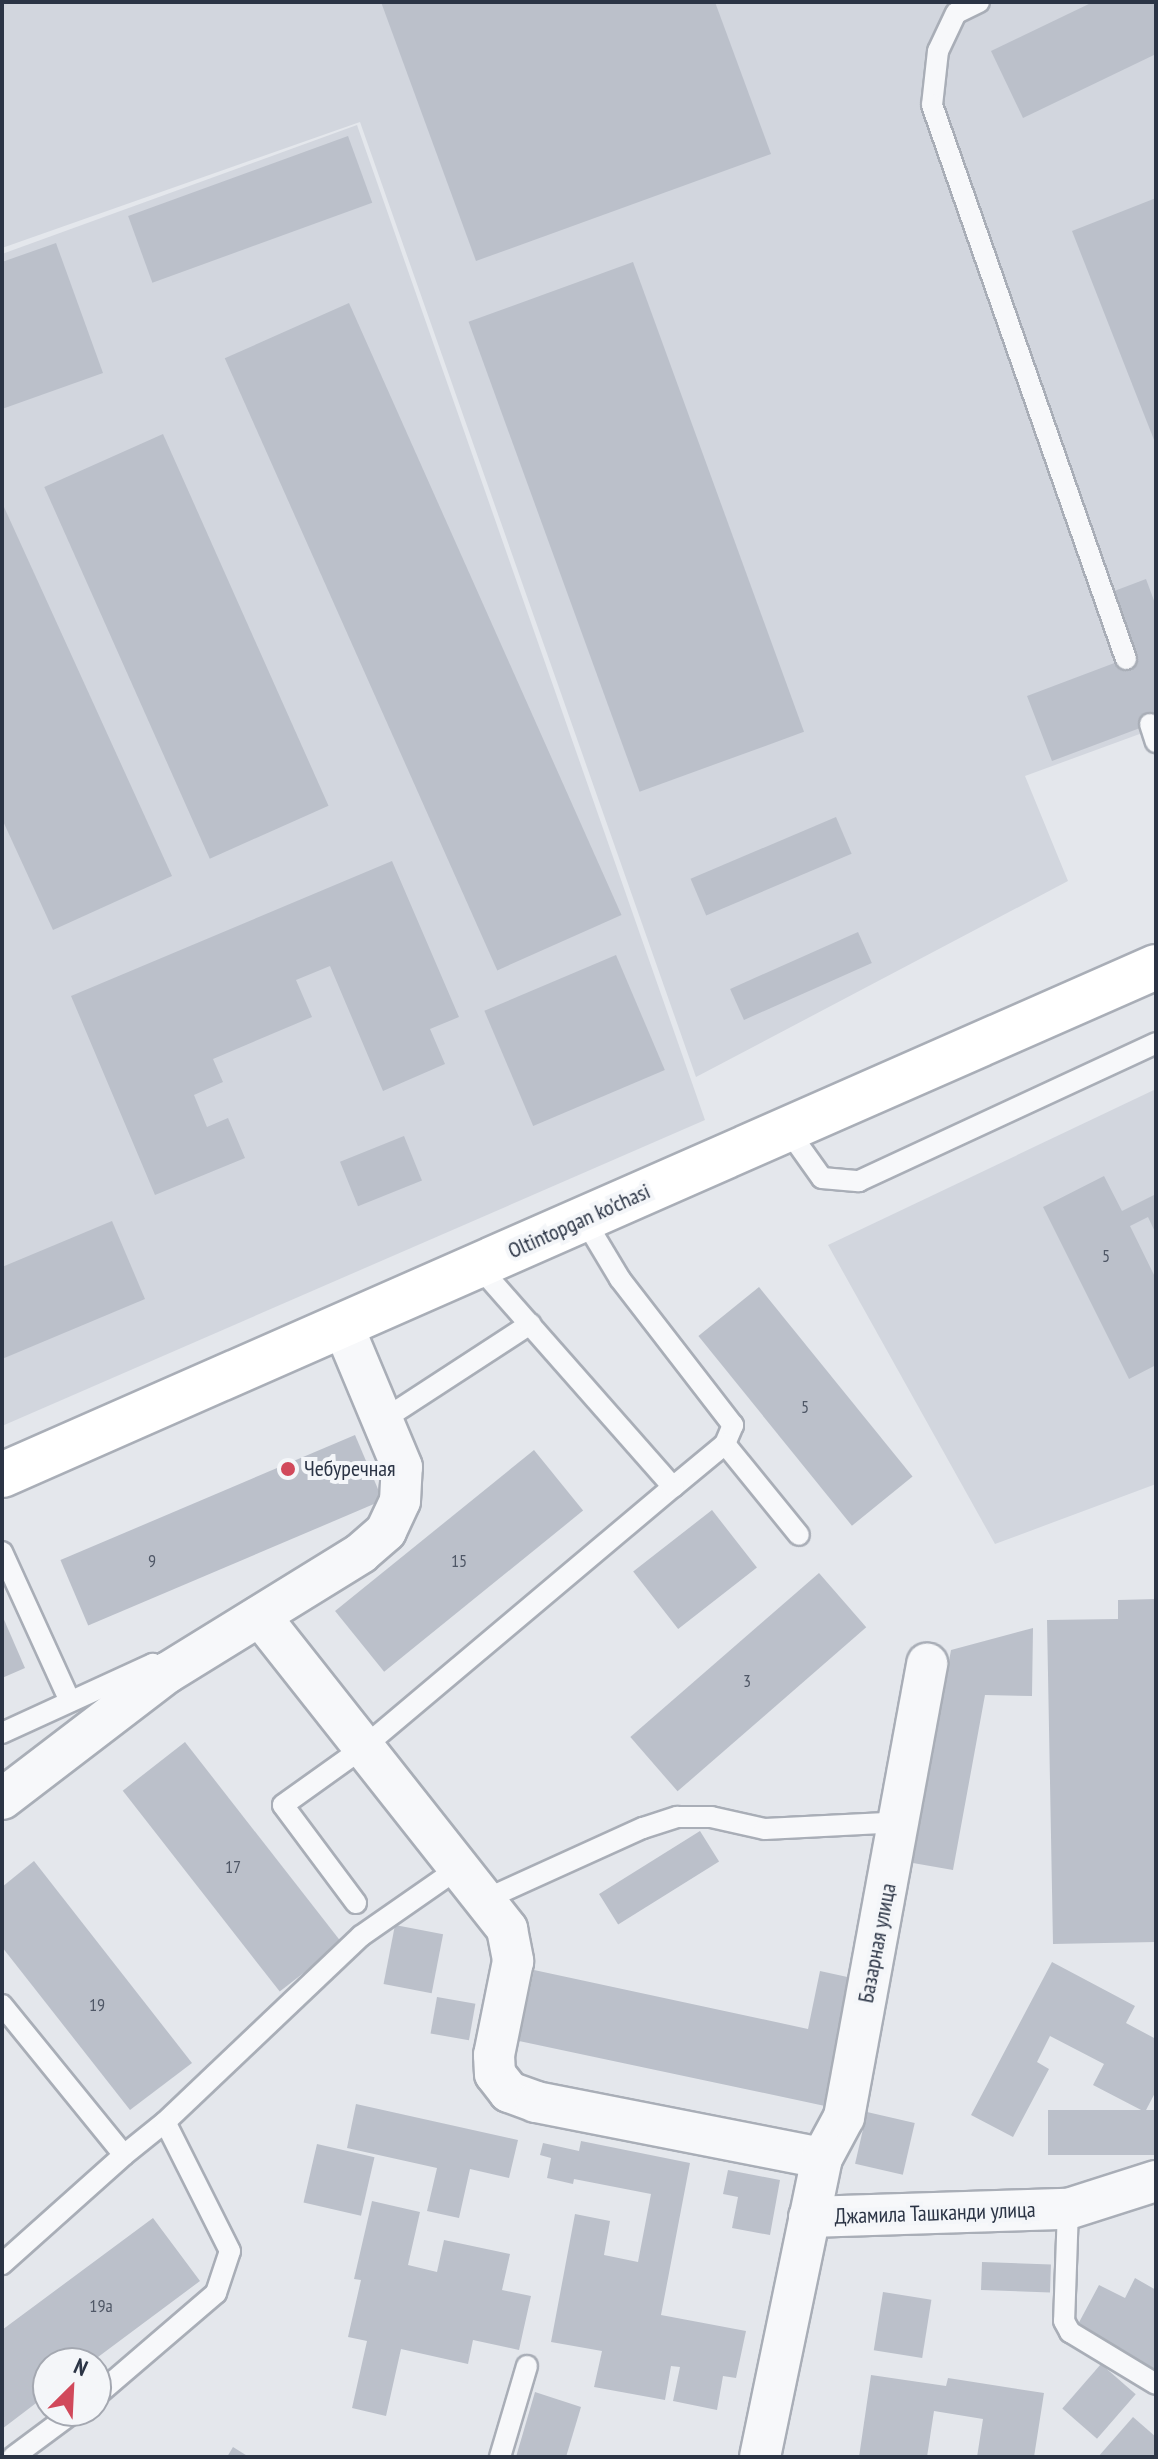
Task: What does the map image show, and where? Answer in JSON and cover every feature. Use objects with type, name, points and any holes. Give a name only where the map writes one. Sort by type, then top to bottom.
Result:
[{"type":"street","name":"Oltintopgan ko'chasi","points":[[2,1475],[1156,967]]},
{"type":"street","points":[[2,1799],[167,1673],[361,1553],[386,1531],[400,1501],[402,1467],[343,1326]]},
{"type":"street","points":[[260,1616],[507,1929],[513,1961],[494,2055],[495,2074],[509,2092],[536,2102],[822,2158]]},
{"type":"street","name":"Базарная улица","points":[[809,2217],[822,2158],[844,2117],[901,1822],[927,1664]]},
{"type":"street","name":"Джамила Ташканди улица","points":[[760,2457],[809,2217],[1068,2209],[1156,2181]]},
{"type":"lane","points":[[979,2],[956,13],[938,51],[932,105],[1126,659]]},
{"type":"lane","points":[[787,1129],[822,1178],[859,1181],[1156,1043]]},
{"type":"lane","points":[[356,1903],[283,1805],[364,1747],[725,1444],[733,1425],[620,1279],[584,1219]]},
{"type":"lane","points":[[478,1266],[673,1487]]},
{"type":"lane","points":[[383,1420],[530,1324]]},
{"type":"lane","points":[[725,1444],[799,1535]]},
{"type":"lane","points":[[2,1552],[70,1701]]},
{"type":"lane","points":[[2,1733],[153,1664],[167,1673]]},
{"type":"lane","points":[[484,1900],[643,1828],[677,1817],[711,1817],[765,1829],[901,1822]]},
{"type":"lane","points":[[2,2264],[165,2122],[361,1936],[459,1868]]},
{"type":"lane","points":[[5,2014],[124,2155]]},
{"type":"lane","points":[[112,2382],[216,2293],[230,2251],[165,2122]]},
{"type":"lane","points":[[1068,2209],[1064,2321],[1070,2332],[1156,2384]]},
{"type":"lane","points":[[500,2457],[527,2366]]},
{"type":"lane","points":[[13,2457],[53,2427]]},
{"type":"shaded area","points":[[2,2],[1156,2],[1156,728],[1025,776],[1068,881],[696,1077],[360,122],[2,248]]},
{"type":"shaded area","points":[[357,125],[705,1120],[2,1426],[2,254]]},
{"type":"shaded area","points":[[1156,1089],[1156,1484],[995,1544],[828,1245]]},
{"type":"building","points":[[381,2],[715,2],[771,154],[476,261]]},
{"type":"building","points":[[1093,2],[1156,2],[1156,54],[1023,118],[991,51]]},
{"type":"building","points":[[348,136],[372,203],[152,283],[128,216]]},
{"type":"building","points":[[1156,198],[1156,445],[1072,231]]},
{"type":"building","points":[[56,243],[103,373],[2,409],[2,262]]},
{"type":"building","points":[[633,262],[804,732],[640,792],[469,322]]},
{"type":"building","points":[[349,303],[622,915],[497,970],[225,358]]},
{"type":"building","points":[[163,434],[329,806],[210,859],[44,487]]},
{"type":"building","points":[[4,507],[172,876],[53,930],[2,819]]},
{"type":"building","points":[[1146,579],[1156,606],[1156,722],[1052,761],[1027,696],[1133,656],[1109,593]]},
{"type":"building","points":[[836,817],[852,854],[706,916],[691,879]]},
{"type":"building","points":[[392,861],[459,1017],[430,1029],[445,1064],[383,1091],[330,966],[296,980],[312,1017],[213,1059],[223,1082],[194,1095],[207,1127],[228,1118],[245,1158],[155,1195],[71,996]]},
{"type":"building","points":[[858,932],[872,963],[744,1020],[730,989]]},
{"type":"building","points":[[616,955],[665,1070],[533,1126],[484,1011]]},
{"type":"building","points":[[404,1136],[422,1181],[358,1206],[340,1162]]},
{"type":"building","points":[[1104,1176],[1122,1211],[1156,1194],[1156,1234],[1148,1217],[1130,1226],[1156,1279],[1156,1365],[1129,1379],[1043,1207]]},
{"type":"building","points":[[112,1221],[145,1299],[2,1359],[2,1267]]},
{"type":"building","points":[[759,1287],[913,1477],[852,1526],[698,1336]]},
{"type":"building","points":[[355,1435],[383,1500],[88,1625],[60,1560]]},
{"type":"building","points":[[534,1450],[583,1511],[384,1672],[335,1611]]},
{"type":"building","points":[[712,1510],[757,1568],[678,1629],[633,1572]]},
{"type":"building","points":[[819,1573],[866,1627],[678,1791],[630,1737]]},
{"type":"building","points":[[1156,1599],[1156,1942],[1053,1944],[1047,1620],[1118,1619],[1118,1600]]},
{"type":"building","points":[[2,1615],[25,1668],[2,1678]]},
{"type":"building","points":[[1033,1628],[1032,1696],[985,1695],[953,1870],[913,1863],[951,1650]]},
{"type":"building","points":[[185,1742],[342,1943],[280,1992],[123,1791]]},
{"type":"building","points":[[700,1831],[719,1862],[618,1925],[599,1894]]},
{"type":"building","points":[[34,1861],[192,2063],[130,2110],[2,1947],[2,1887]]},
{"type":"building","points":[[395,1925],[443,1934],[432,1993],[384,1984]]},
{"type":"building","points":[[1052,1962],[1135,2006],[1126,2023],[1156,2039],[1156,2091],[1145,2112],[1093,2085],[1104,2064],[1050,2036],[1037,2062],[1049,2069],[1013,2137],[971,2115]]},
{"type":"building","points":[[534,1970],[808,2029],[820,1971],[852,1978],[825,2106],[519,2041]]},
{"type":"building","points":[[437,1997],[475,2004],[469,2040],[431,2033]]},
{"type":"building","points":[[356,2104],[518,2140],[509,2178],[470,2169],[459,2218],[427,2211],[437,2168],[347,2148]]},
{"type":"building","points":[[1048,2110],[1156,2110],[1156,2155],[1048,2155]]},
{"type":"building","points":[[867,2112],[915,2123],[903,2175],[855,2164]]},
{"type":"building","points":[[581,2141],[690,2163],[661,2315],[746,2331],[736,2378],[723,2376],[717,2410],[673,2401],[680,2367],[671,2366],[665,2400],[594,2387],[602,2351],[551,2342],[575,2214],[610,2221],[604,2255],[638,2262],[651,2194],[574,2179],[573,2184],[547,2178],[551,2158],[540,2155],[543,2143],[579,2151]]},
{"type":"building","points":[[317,2144],[374,2157],[361,2216],[304,2202]]},
{"type":"building","points":[[728,2170],[780,2180],[770,2235],[732,2228],[738,2197],[723,2194]]},
{"type":"building","points":[[372,2201],[420,2212],[408,2265],[437,2272],[444,2240],[510,2254],[502,2290],[531,2296],[519,2350],[473,2340],[468,2364],[401,2349],[386,2416],[352,2408],[367,2341],[348,2337],[361,2280],[354,2279]]},
{"type":"building","points":[[153,2218],[200,2281],[111,2347],[32,2347],[32,2406],[2,2429],[2,2330]]},
{"type":"building","points":[[982,2262],[1051,2264],[1050,2292],[981,2290]]},
{"type":"building","points":[[1135,2278],[1156,2290],[1156,2372],[1076,2328],[1099,2285],[1125,2298]]},
{"type":"building","points":[[883,2292],[931,2300],[922,2358],[874,2350]]},
{"type":"building","points":[[1101,2364],[1136,2394],[1097,2439],[1062,2409]]},
{"type":"building","points":[[871,2375],[946,2386],[948,2378],[1044,2393],[1034,2457],[977,2457],[983,2419],[934,2411],[927,2457],[859,2457]]},
{"type":"building","points":[[535,2392],[581,2407],[566,2457],[516,2457]]},
{"type":"building","points":[[1133,2417],[1156,2437],[1156,2457],[1098,2457]]},
{"type":"building","points":[[233,2447],[249,2457],[227,2457]]},
{"type":"place","name":"Чебуречная","points":[[288,1469]]}]
